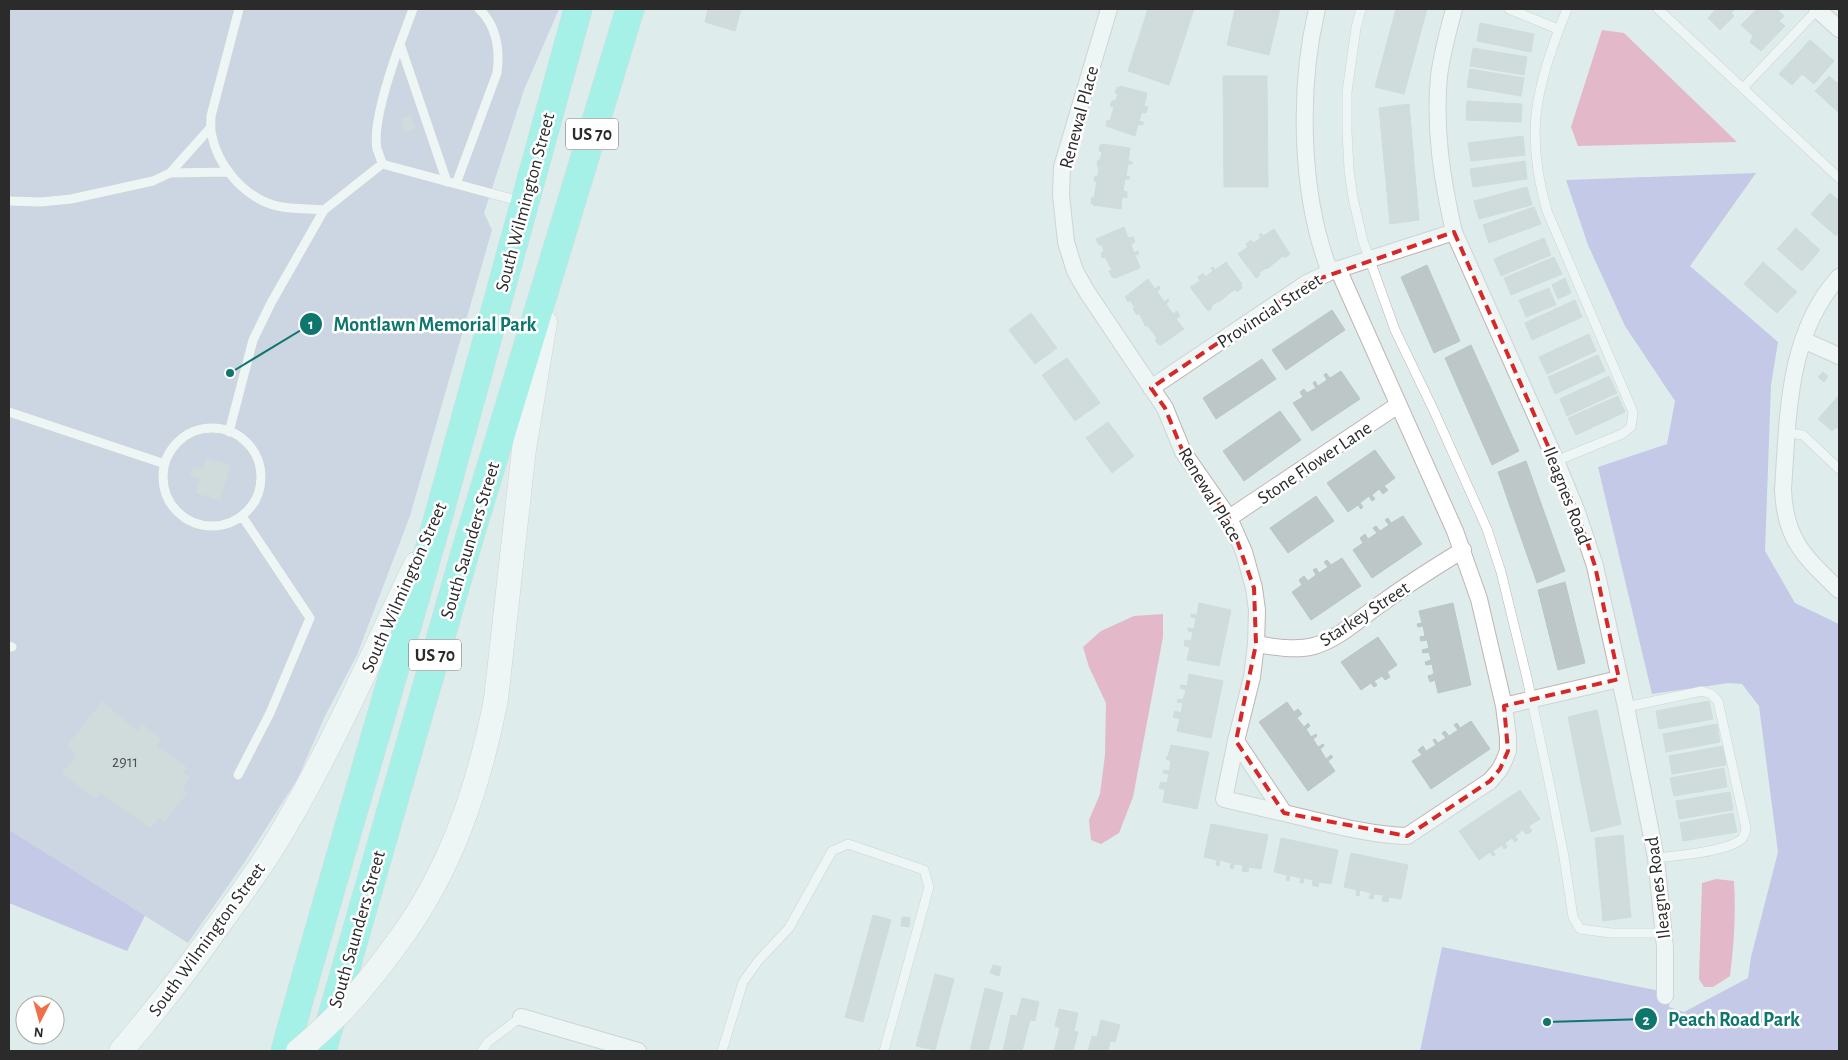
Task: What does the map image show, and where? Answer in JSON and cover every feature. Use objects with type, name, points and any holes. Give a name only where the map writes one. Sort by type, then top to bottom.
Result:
[{"type":"highway","name":"South Wilmington Street","points":[[437,519],[490,332],[523,202],[578,9]]},
{"type":"highway","name":"US 70","points":[[554,260],[630,9]]},
{"type":"highway","name":"South Saunders Street","points":[[322,1051],[466,548],[554,260]]},
{"type":"highway","name":"South Saunders Street","points":[[285,1051],[320,921],[437,519]]},
{"type":"main road","points":[[298,1051],[343,1011],[365,987],[413,922],[463,824],[489,737],[496,699],[524,449],[554,260]]},
{"type":"main road","name":"South Wilmington Street","points":[[121,1051],[169,993],[202,949],[262,865],[290,818],[331,743],[437,519]]},
{"type":"street","name":"Renewal Place","points":[[1108,9],[1062,166],[1062,218],[1066,242],[1075,270],[1083,285],[1165,408],[1183,452],[1229,518],[1244,552],[1254,588],[1256,644],[1252,677],[1224,799],[1284,813]]},
{"type":"street","points":[[1236,741],[1284,813],[1392,836],[1407,836],[1490,781],[1500,769],[1508,751],[1504,706],[1478,599],[1463,550],[1398,405],[1334,270],[1321,248],[1312,203],[1305,122],[1307,76],[1317,9]]},
{"type":"street","name":"Ileagnes Road","points":[[1454,9],[1439,76],[1438,116],[1442,179],[1454,232],[1578,512],[1595,566],[1626,707],[1656,858],[1664,933],[1665,996]]},
{"type":"street","points":[[1823,11],[1839,29]]},
{"type":"street","name":"Provincial Street","points":[[1151,388],[1307,283],[1334,270],[1454,232]]},
{"type":"street","points":[[1836,287],[1815,310],[1803,340],[1793,377],[1783,490],[1787,523],[1794,540],[1814,566],[1839,590]]},
{"type":"street","points":[[1803,340],[1839,356]]},
{"type":"street","name":"Stone Flower Lane","points":[[1229,518],[1398,405]]},
{"type":"street","name":"Starkey Street","points":[[1256,644],[1296,648],[1313,646],[1332,638],[1409,583],[1463,550]]},
{"type":"street","points":[[1504,706],[1619,679]]},
{"type":"street","points":[[521,1017],[638,1051]]},
{"type":"lane","points":[[239,9],[211,116],[211,128],[216,149],[233,178],[263,201],[290,208],[324,210]]},
{"type":"lane","points":[[382,164],[377,148],[378,123],[389,75],[413,9]]},
{"type":"lane","points":[[452,183],[497,73],[499,62],[496,37],[491,24],[480,9]]},
{"type":"lane","points":[[1361,9],[1356,28],[1347,92],[1347,131],[1352,198],[1363,241],[1395,330],[1487,529],[1501,572],[1532,700],[1563,851],[1573,917],[1580,930],[1611,933],[1664,933]]},
{"type":"lane","points":[[1509,9],[1558,29]]},
{"type":"lane","points":[[1556,462],[1622,434],[1631,427],[1633,412],[1547,211],[1540,185],[1536,154],[1536,115],[1550,53],[1567,9]]},
{"type":"lane","points":[[1658,9],[1839,178]]},
{"type":"lane","points":[[1743,88],[1823,11]]},
{"type":"lane","points":[[400,44],[452,183]]},
{"type":"lane","points":[[9,202],[41,202],[71,199],[154,181],[170,173],[211,128]]},
{"type":"lane","points":[[382,164],[523,202]]},
{"type":"lane","points":[[229,432],[253,340],[271,303],[324,210],[382,164]]},
{"type":"lane","points":[[170,173],[229,172]]},
{"type":"lane","points":[[9,412],[165,464]]},
{"type":"lane","points":[[206,429],[229,432],[238,436],[250,446],[258,460],[261,475],[259,490],[253,504],[242,516],[229,523],[213,526],[198,524],[183,517],[171,505],[164,490],[163,473],[167,457],[176,444],[190,434],[206,429]]},
{"type":"lane","points":[[1787,433],[1803,435],[1839,468]]},
{"type":"lane","points":[[238,775],[270,713],[310,618],[242,516]]},
{"type":"lane","points":[[1626,707],[1702,691],[1711,694],[1718,701],[1746,828],[1740,841],[1725,847],[1656,858]]},
{"type":"lane","points":[[722,1051],[743,982],[758,961],[789,928],[832,851],[848,844],[924,870],[929,887],[884,1051]]},
{"type":"lane","points":[[482,1051],[488,1042],[521,1017]]},
{"type":"highlighted area","points":[[1454,232],[1577,512],[1595,566],[1619,679],[1504,706],[1508,751],[1500,769],[1490,781],[1407,836],[1284,813],[1236,741],[1256,644],[1254,588],[1229,518],[1183,452],[1165,408],[1151,388],[1307,283]]},
{"type":"shaded area","points":[[9,9],[559,9],[524,90],[484,213],[492,230],[410,516],[357,655],[325,716],[298,778],[244,863],[188,943],[9,830]]},
{"type":"shaded area","points":[[1602,30],[1624,33],[1737,142],[1578,146],[1571,127]]},
{"type":"shaded area","points":[[1756,173],[1690,266],[1778,342],[1771,385],[1765,551],[1795,603],[1839,624],[1839,1051],[1420,1051],[1442,947],[1670,993],[1669,1007],[1684,1012],[1748,978],[1751,957],[1778,852],[1759,706],[1742,684],[1729,683],[1652,694],[1598,467],[1667,444],[1675,401],[1625,326],[1588,245],[1566,180]]},
{"type":"shaded area","points":[[1163,614],[1163,637],[1133,797],[1119,833],[1101,844],[1091,840],[1089,820],[1100,794],[1105,755],[1106,703],[1089,667],[1083,647],[1101,631],[1134,616]]},
{"type":"shaded area","points":[[9,803],[151,904],[127,951],[9,903]]},
{"type":"shaded area","points":[[1716,879],[1734,881],[1734,941],[1730,976],[1713,987],[1704,987],[1699,979],[1702,883]]},
{"type":"building","points":[[708,9],[741,9],[735,31],[705,22]]},
{"type":"building","points":[[1148,9],[1194,9],[1169,85],[1128,71]]},
{"type":"building","points":[[1235,9],[1280,9],[1269,55],[1227,45]]},
{"type":"building","points":[[1396,9],[1427,9],[1404,94],[1375,87]]},
{"type":"building","points":[[1716,9],[1735,9],[1731,13],[1734,16],[1720,30],[1708,18]]},
{"type":"building","points":[[1757,9],[1777,9],[1784,16],[1779,21],[1785,26],[1761,51],[1750,42],[1753,36],[1741,25]]},
{"type":"building","points":[[1480,23],[1534,34],[1531,52],[1477,41]]},
{"type":"building","points":[[1810,40],[1834,61],[1814,84],[1802,74],[1792,85],[1779,74]]},
{"type":"building","points":[[1473,48],[1527,57],[1524,75],[1470,66]]},
{"type":"building","points":[[1470,69],[1524,78],[1521,96],[1467,87]]},
{"type":"building","points":[[1223,76],[1267,76],[1268,187],[1224,187]]},
{"type":"building","points":[[1829,76],[1837,83],[1839,81],[1839,113],[1815,91]]},
{"type":"building","points":[[1120,86],[1147,93],[1144,106],[1148,107],[1146,113],[1142,112],[1139,121],[1143,122],[1143,125],[1138,124],[1135,136],[1106,126],[1107,120],[1110,121],[1114,107],[1110,106],[1112,101],[1116,100],[1118,94],[1115,93],[1117,87],[1120,88]]},
{"type":"building","points":[[1467,101],[1522,104],[1521,122],[1466,120]]},
{"type":"building","points":[[1409,104],[1419,220],[1390,224],[1379,108]]},
{"type":"building","points":[[410,115],[415,128],[405,132],[401,119]]},
{"type":"building","points":[[1523,136],[1525,155],[1471,161],[1468,143]]},
{"type":"building","points":[[1100,145],[1130,148],[1128,161],[1132,162],[1132,164],[1128,164],[1126,176],[1130,177],[1125,179],[1123,191],[1127,192],[1127,198],[1122,197],[1121,209],[1093,205],[1091,203],[1092,197],[1094,198],[1097,181],[1094,181],[1095,176],[1098,176],[1098,160],[1100,160],[1102,152],[1099,151]]},
{"type":"building","points":[[1525,161],[1527,179],[1473,187],[1470,169]]},
{"type":"building","points":[[1527,187],[1532,205],[1479,219],[1474,201]]},
{"type":"building","points":[[1830,193],[1839,201],[1839,232],[1836,236],[1811,214]]},
{"type":"building","points":[[1534,207],[1541,224],[1489,243],[1483,225]]},
{"type":"building","points":[[1124,227],[1128,238],[1133,237],[1135,242],[1131,244],[1134,253],[1138,251],[1139,254],[1135,255],[1140,268],[1115,278],[1112,277],[1109,271],[1112,270],[1105,257],[1102,258],[1101,254],[1104,250],[1096,239]]},
{"type":"building","points":[[1796,228],[1820,250],[1802,271],[1777,249]]},
{"type":"building","points":[[1274,229],[1290,254],[1285,258],[1283,256],[1266,268],[1256,278],[1238,254],[1248,247],[1246,244],[1251,240],[1253,243],[1261,238],[1259,235],[1261,233],[1263,236]]},
{"type":"building","points":[[1544,238],[1551,255],[1501,276],[1494,259]]},
{"type":"building","points":[[1554,257],[1562,274],[1511,295],[1504,278]]},
{"type":"building","points":[[1226,262],[1242,284],[1242,288],[1237,292],[1235,289],[1211,306],[1212,308],[1208,311],[1190,287],[1200,281],[1198,277],[1203,273],[1205,277],[1213,271],[1211,268],[1213,267],[1215,270]]},
{"type":"building","points":[[1763,262],[1797,292],[1777,313],[1744,284]]},
{"type":"building","points":[[1427,265],[1460,341],[1434,353],[1401,277]]},
{"type":"building","points":[[1565,278],[1571,293],[1558,299],[1552,285]]},
{"type":"building","points":[[1148,279],[1155,289],[1159,286],[1160,289],[1157,291],[1164,302],[1168,299],[1169,301],[1166,304],[1173,314],[1177,311],[1180,316],[1176,319],[1184,329],[1161,345],[1155,340],[1157,338],[1147,325],[1146,327],[1139,313],[1137,315],[1130,300],[1128,302],[1125,297]]},
{"type":"building","points":[[1549,288],[1556,305],[1526,317],[1519,300]]},
{"type":"building","points":[[1575,300],[1582,317],[1532,340],[1525,323]]},
{"type":"building","points":[[1332,310],[1345,330],[1286,370],[1272,350]]},
{"type":"building","points":[[1031,313],[1057,348],[1035,364],[1009,330]]},
{"type":"building","points":[[1589,334],[1596,351],[1547,374],[1539,357]]},
{"type":"building","points":[[1471,345],[1519,451],[1492,465],[1445,358]]},
{"type":"building","points":[[1598,355],[1605,371],[1555,394],[1548,377]]},
{"type":"building","points":[[1067,358],[1100,403],[1075,421],[1042,375]]},
{"type":"building","points":[[1262,359],[1276,379],[1216,419],[1203,398]]},
{"type":"building","points":[[1341,371],[1360,399],[1312,431],[1293,403],[1303,397],[1300,392],[1304,389],[1307,393],[1316,388],[1313,383],[1315,381],[1318,386],[1327,380],[1324,375],[1326,373],[1330,378]]},
{"type":"building","points":[[1823,372],[1828,376],[1824,382],[1818,377]]},
{"type":"building","points":[[1609,376],[1617,393],[1567,416],[1560,399]]},
{"type":"building","points":[[1839,395],[1839,430],[1836,427],[1832,431],[1818,419]]},
{"type":"building","points":[[1618,396],[1625,412],[1576,435],[1568,418]]},
{"type":"building","points":[[1280,411],[1301,440],[1244,481],[1223,451]]},
{"type":"building","points":[[1108,422],[1134,456],[1112,473],[1086,438]]},
{"type":"building","points":[[1375,450],[1395,478],[1384,486],[1388,490],[1383,494],[1379,489],[1372,495],[1375,499],[1372,501],[1369,496],[1360,503],[1363,507],[1361,509],[1358,505],[1348,512],[1327,483]]},
{"type":"building","points":[[206,458],[230,465],[220,500],[196,493],[200,479],[190,476],[193,467],[203,470]]},
{"type":"building","points":[[1526,461],[1565,571],[1537,583],[1498,472]]},
{"type":"building","points":[[1316,496],[1334,521],[1288,553],[1270,528]]},
{"type":"building","points":[[1403,516],[1422,544],[1372,578],[1353,550],[1363,543],[1360,538],[1365,534],[1368,539],[1377,533],[1373,528],[1376,526],[1380,531],[1389,525],[1385,520],[1388,518],[1391,523]]},
{"type":"building","points":[[1342,558],[1361,586],[1311,620],[1292,592],[1302,585],[1299,580],[1304,576],[1308,581],[1316,575],[1313,570],[1316,568],[1319,573],[1328,567],[1324,562],[1327,560],[1331,565]]},
{"type":"building","points":[[1565,582],[1585,663],[1558,670],[1538,590]]},
{"type":"building","points":[[1199,603],[1231,610],[1219,666],[1187,660],[1190,647],[1184,646],[1185,640],[1191,641],[1193,632],[1188,631],[1188,628],[1194,629],[1196,618],[1191,617],[1191,614],[1197,615]]},
{"type":"building","points":[[1453,603],[1471,685],[1438,693],[1435,680],[1430,682],[1428,676],[1434,674],[1432,664],[1426,665],[1425,662],[1431,660],[1429,652],[1423,653],[1422,650],[1429,648],[1427,640],[1421,641],[1420,637],[1425,636],[1423,626],[1418,627],[1417,624],[1422,623],[1419,611]]},
{"type":"building","points":[[1378,637],[1397,665],[1387,672],[1390,677],[1385,680],[1382,676],[1374,681],[1377,685],[1374,687],[1371,683],[1361,690],[1341,662]]},
{"type":"building","points":[[1189,674],[1223,681],[1211,738],[1177,731],[1180,719],[1173,717],[1175,711],[1181,713],[1183,703],[1177,702],[1178,699],[1183,700],[1186,690],[1180,688],[1181,685],[1187,686]]},
{"type":"building","points":[[1709,701],[1713,719],[1659,729],[1656,711]]},
{"type":"building","points":[[102,702],[138,731],[142,724],[161,739],[156,746],[186,767],[183,772],[190,778],[182,789],[187,793],[164,822],[159,817],[150,828],[101,792],[95,799],[62,773],[77,755],[67,746]]},
{"type":"building","points":[[1287,702],[1294,712],[1298,709],[1302,714],[1297,718],[1304,727],[1308,723],[1310,726],[1306,729],[1311,737],[1316,734],[1317,736],[1313,739],[1318,747],[1323,744],[1324,746],[1320,749],[1326,759],[1331,755],[1333,757],[1328,761],[1335,771],[1308,791],[1259,722]]},
{"type":"building","points":[[1597,710],[1621,824],[1591,832],[1568,717]]},
{"type":"building","points":[[1471,721],[1490,749],[1431,789],[1412,761],[1422,755],[1418,750],[1423,746],[1426,751],[1436,745],[1433,740],[1435,739],[1438,743],[1446,738],[1442,733],[1445,731],[1449,736],[1458,730],[1454,725],[1457,723],[1460,728]]},
{"type":"building","points":[[1717,724],[1720,742],[1666,752],[1663,734]]},
{"type":"building","points":[[1171,745],[1209,752],[1197,809],[1163,802],[1165,790],[1159,788],[1161,782],[1167,783],[1169,774],[1163,773],[1163,770],[1169,771],[1171,761],[1166,759]]},
{"type":"building","points":[[1723,746],[1726,765],[1672,774],[1669,756]]},
{"type":"building","points":[[1724,768],[1727,787],[1674,796],[1670,778]]},
{"type":"building","points":[[1520,790],[1540,819],[1529,826],[1532,831],[1526,834],[1523,830],[1515,836],[1518,840],[1515,842],[1512,838],[1505,843],[1507,847],[1504,849],[1502,845],[1493,851],[1495,855],[1493,856],[1490,852],[1479,860],[1459,831]]},
{"type":"building","points":[[1730,792],[1733,810],[1679,819],[1676,801]]},
{"type":"building","points":[[1733,813],[1737,832],[1683,841],[1680,823]]},
{"type":"building","points":[[1211,824],[1268,835],[1261,869],[1249,867],[1248,872],[1242,871],[1243,865],[1234,864],[1233,869],[1230,868],[1231,863],[1220,860],[1219,866],[1216,865],[1217,860],[1204,857]]},
{"type":"building","points":[[1623,835],[1631,917],[1603,921],[1595,838]]},
{"type":"building","points":[[1281,838],[1338,850],[1331,884],[1319,882],[1318,887],[1312,885],[1313,880],[1304,878],[1303,883],[1300,883],[1301,878],[1290,875],[1289,881],[1286,880],[1287,875],[1274,872]]},
{"type":"building","points":[[1351,853],[1408,865],[1401,899],[1389,897],[1388,902],[1382,901],[1383,895],[1374,894],[1373,899],[1369,898],[1371,893],[1360,890],[1359,896],[1356,895],[1357,890],[1344,887]]},
{"type":"building","points":[[873,915],[891,920],[863,1022],[845,1017]]},
{"type":"building","points":[[902,917],[910,918],[909,927],[901,926]]},
{"type":"building","points":[[993,965],[1001,967],[999,976],[990,973]]},
{"type":"building","points":[[935,974],[954,979],[935,1050],[916,1046]]},
{"type":"building","points":[[985,988],[1003,993],[988,1051],[970,1051]]},
{"type":"building","points":[[1022,998],[1039,1002],[1035,1021],[1030,1020],[1022,1051],[1003,1051],[1011,1015],[1017,1016]]},
{"type":"building","points":[[1059,1009],[1078,1013],[1074,1031],[1078,1032],[1073,1051],[1054,1051],[1060,1028],[1055,1026]]},
{"type":"building","points":[[1101,1020],[1120,1025],[1115,1042],[1110,1041],[1108,1051],[1088,1051],[1092,1036],[1097,1037]]},
{"type":"place","name":"Montlawn Memorial Park","points":[[230,373]]},
{"type":"place","name":"Peach Road Park","points":[[1547,1022]]}]
